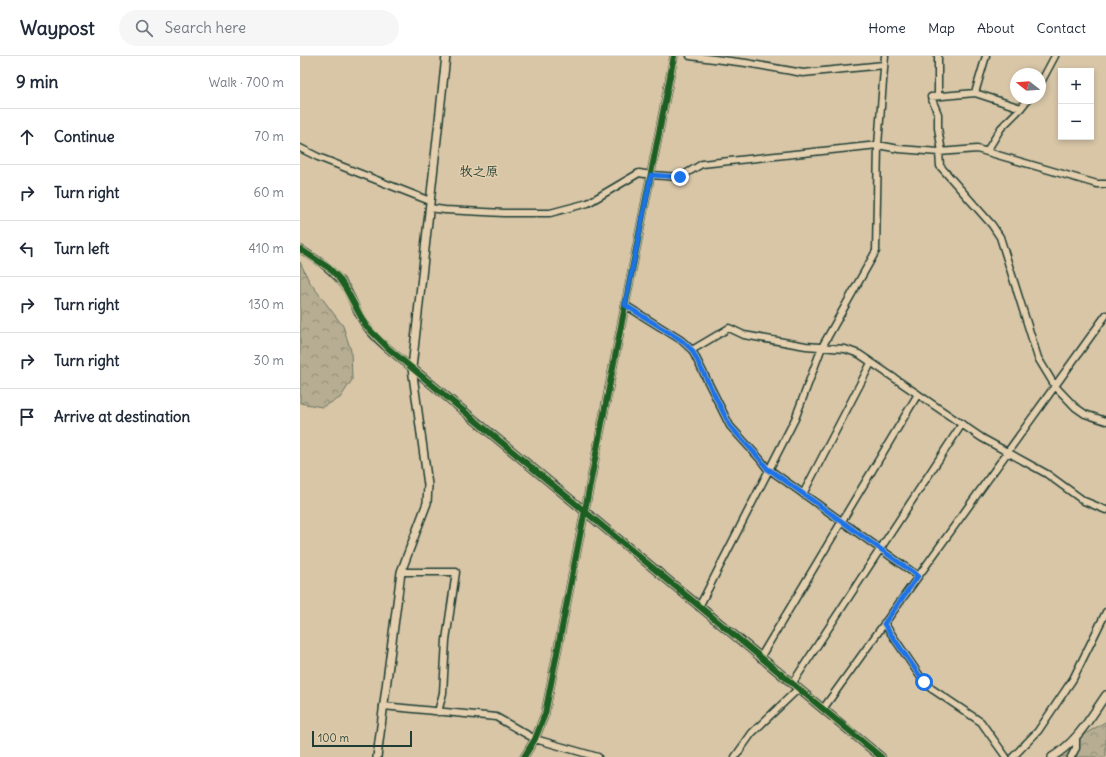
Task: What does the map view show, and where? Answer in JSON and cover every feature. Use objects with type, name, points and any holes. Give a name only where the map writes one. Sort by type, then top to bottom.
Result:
[{"type":"street","points":[[377,757],[401,572],[427,503],[428,485],[412,368],[446,56]]},
{"type":"street","points":[[524,757],[535,739],[545,714],[674,56]]},
{"type":"street","points":[[690,56],[746,63],[804,73],[884,65]]},
{"type":"street","points":[[699,607],[795,419],[822,347],[876,251],[878,145],[885,56]]},
{"type":"street","points":[[938,56],[938,96]]},
{"type":"street","points":[[975,93],[986,56]]},
{"type":"street","points":[[1046,73],[1055,56]]},
{"type":"street","points":[[1021,108],[975,93],[931,97],[938,114],[940,166],[992,225],[1000,237],[1038,358],[1055,386],[1075,407],[1084,414],[1106,421]]},
{"type":"street","points":[[987,151],[1001,128],[1025,104]]},
{"type":"street","points":[[300,148],[445,210],[504,213],[550,213],[588,202],[639,173],[680,177],[702,164],[878,145],[899,149],[940,152],[977,149],[1097,184],[1106,184]]},
{"type":"street","points":[[300,249],[329,268],[338,277],[366,326],[389,349],[881,757]]},
{"type":"street","points":[[625,305],[681,340],[692,350],[730,426],[769,470],[918,576]]},
{"type":"street","points":[[823,709],[1106,315]]},
{"type":"street","points":[[692,350],[729,328],[744,335],[806,346],[845,349],[859,354],[982,438],[1047,474],[1084,501],[1106,510]]},
{"type":"street","points":[[803,494],[871,363]]},
{"type":"street","points":[[760,658],[918,394]]},
{"type":"street","points":[[735,757],[752,733],[795,687],[880,549],[962,424]]},
{"type":"street","points":[[401,572],[456,572],[446,640],[443,693],[438,712]]},
{"type":"street","points":[[1013,757],[1038,731],[1073,679],[1106,612]]},
{"type":"street","points":[[884,624],[924,682],[981,722],[1006,757]]},
{"type":"street","points":[[1052,757],[1076,738],[1106,694]]},
{"type":"street","points":[[383,706],[496,717],[535,739],[598,757]]},
{"type":"street","points":[[1071,757],[1076,748],[1076,738]]},
{"type":"green space","points":[[300,262],[309,281],[343,326],[351,351],[352,380],[340,398],[322,407],[300,403]]},
{"type":"green space","points":[[1105,722],[1106,757],[1047,757]]},
{"type":"cycle path","points":[[524,757],[535,739],[545,714],[674,56]]},
{"type":"cycle path","points":[[300,249],[329,268],[338,277],[366,326],[389,349],[881,757]]},
{"type":"district","name":"牧之原","points":[[479,171]]},
{"type":"route","points":[[680,177],[651,175],[625,305],[681,340],[692,350],[730,426],[748,444],[769,471],[770,470],[918,576],[884,624],[924,682]]}]
